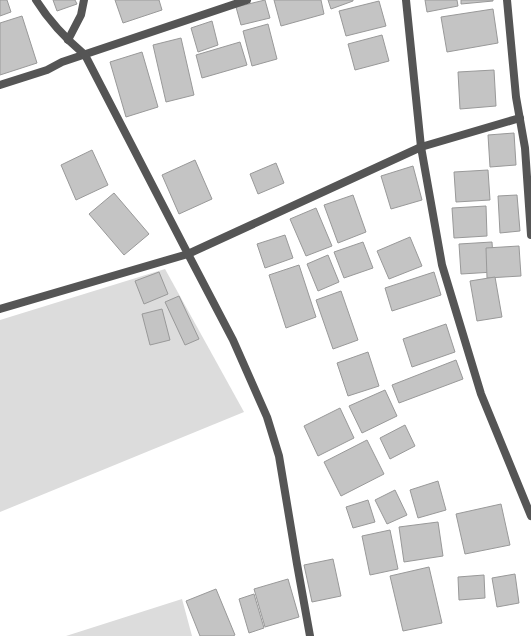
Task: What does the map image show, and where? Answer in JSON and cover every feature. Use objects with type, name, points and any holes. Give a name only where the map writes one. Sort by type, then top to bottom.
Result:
[{"type":"street","points":[[36,0],[44,13],[68,40],[85,55],[233,340],[267,417],[280,456],[310,636]]},
{"type":"street","points":[[68,40],[81,16],[84,0]]},
{"type":"street","points":[[0,85],[47,70],[62,62],[247,0]]},
{"type":"street","points":[[406,0],[421,148],[444,272],[481,394],[531,516]]},
{"type":"street","points":[[507,0],[516,97],[528,148],[531,235]]},
{"type":"street","points":[[0,309],[188,254],[421,148],[520,118]]},
{"type":"shaded area","points":[[165,269],[244,412],[0,512],[0,320]]},
{"type":"shaded area","points":[[182,599],[192,636],[66,636]]},
{"type":"building","points":[[0,0],[7,0],[11,12],[0,16]]},
{"type":"building","points":[[53,0],[75,0],[77,4],[57,11]]},
{"type":"building","points":[[115,0],[159,0],[162,10],[123,23]]},
{"type":"building","points":[[265,0],[270,18],[241,25],[236,7]]},
{"type":"building","points":[[274,0],[321,0],[324,14],[281,26]]},
{"type":"building","points":[[328,0],[353,0],[353,1],[331,9]]},
{"type":"building","points":[[425,0],[457,0],[458,6],[427,12]]},
{"type":"building","points":[[461,0],[493,0],[493,1],[461,4]]},
{"type":"building","points":[[379,1],[386,26],[346,36],[339,11]]},
{"type":"building","points":[[493,9],[498,43],[447,52],[441,17]]},
{"type":"building","points":[[22,16],[37,63],[0,75],[0,23]]},
{"type":"building","points":[[212,21],[218,45],[198,52],[191,28]]},
{"type":"building","points":[[268,24],[277,59],[252,66],[243,31]]},
{"type":"building","points":[[382,35],[389,61],[355,70],[348,44]]},
{"type":"building","points":[[181,38],[194,95],[166,102],[153,45]]},
{"type":"building","points":[[240,42],[247,65],[202,78],[196,55]]},
{"type":"building","points":[[142,52],[158,107],[126,117],[110,62]]},
{"type":"building","points":[[494,70],[496,106],[460,109],[458,72]]},
{"type":"building","points":[[514,133],[516,165],[490,167],[488,135]]},
{"type":"building","points":[[92,150],[108,185],[76,200],[61,165]]},
{"type":"building","points":[[195,160],[212,199],[179,214],[162,175]]},
{"type":"building","points":[[276,163],[284,183],[258,194],[250,174]]},
{"type":"building","points":[[413,166],[422,200],[391,209],[381,176]]},
{"type":"building","points":[[488,170],[490,200],[456,202],[454,172]]},
{"type":"building","points":[[114,193],[149,234],[124,255],[89,214]]},
{"type":"building","points":[[353,195],[366,232],[338,243],[324,205]]},
{"type":"building","points":[[517,195],[520,231],[500,233],[498,196]]},
{"type":"building","points":[[486,206],[487,236],[454,238],[452,208]]},
{"type":"building","points":[[316,208],[332,246],[306,256],[290,219]]},
{"type":"building","points":[[285,235],[293,258],[265,268],[257,244]]},
{"type":"building","points":[[410,237],[422,266],[389,279],[377,251]]},
{"type":"building","points":[[363,242],[373,268],[344,278],[334,252]]},
{"type":"building","points":[[492,242],[494,272],[461,274],[459,244]]},
{"type":"building","points":[[519,246],[521,276],[487,278],[486,248]]},
{"type":"building","points":[[328,255],[339,282],[318,291],[307,264]]},
{"type":"building","points":[[299,265],[316,317],[286,328],[269,275]]},
{"type":"building","points":[[159,272],[168,294],[144,304],[135,281]]},
{"type":"building","points":[[434,272],[441,295],[392,311],[385,288]]},
{"type":"building","points":[[495,277],[502,317],[477,321],[470,281]]},
{"type":"building","points":[[341,291],[358,340],[333,349],[316,300]]},
{"type":"building","points":[[179,296],[199,339],[185,345],[165,302]]},
{"type":"building","points":[[162,309],[170,340],[150,345],[142,314]]},
{"type":"building","points":[[446,324],[455,352],[412,367],[403,339]]},
{"type":"building","points":[[368,352],[379,386],[348,396],[337,363]]},
{"type":"building","points":[[456,360],[463,379],[399,403],[392,385]]},
{"type":"building","points":[[385,390],[397,416],[362,433],[349,406]]},
{"type":"building","points":[[340,408],[354,438],[318,456],[304,426]]},
{"type":"building","points":[[405,425],[415,446],[390,459],[380,438]]},
{"type":"building","points":[[367,440],[384,474],[341,496],[324,462]]},
{"type":"building","points":[[438,481],[446,510],[418,518],[410,490]]},
{"type":"building","points":[[395,490],[407,515],[387,524],[375,500]]},
{"type":"building","points":[[368,500],[375,522],[353,528],[346,507]]},
{"type":"building","points":[[501,504],[510,545],[465,554],[456,514]]},
{"type":"building","points":[[438,522],[443,556],[404,562],[399,527]]},
{"type":"building","points":[[390,530],[398,569],[370,575],[362,536]]},
{"type":"building","points":[[333,559],[341,596],[312,602],[304,565]]},
{"type":"building","points":[[429,567],[442,623],[403,631],[390,576]]},
{"type":"building","points":[[515,574],[519,603],[497,607],[492,578]]},
{"type":"building","points":[[484,575],[485,598],[459,600],[458,577]]},
{"type":"building","points":[[288,579],[299,617],[265,627],[254,589]]},
{"type":"building","points":[[216,589],[235,635],[233,636],[200,636],[186,601]]},
{"type":"building","points":[[254,594],[264,628],[249,633],[239,599]]}]
